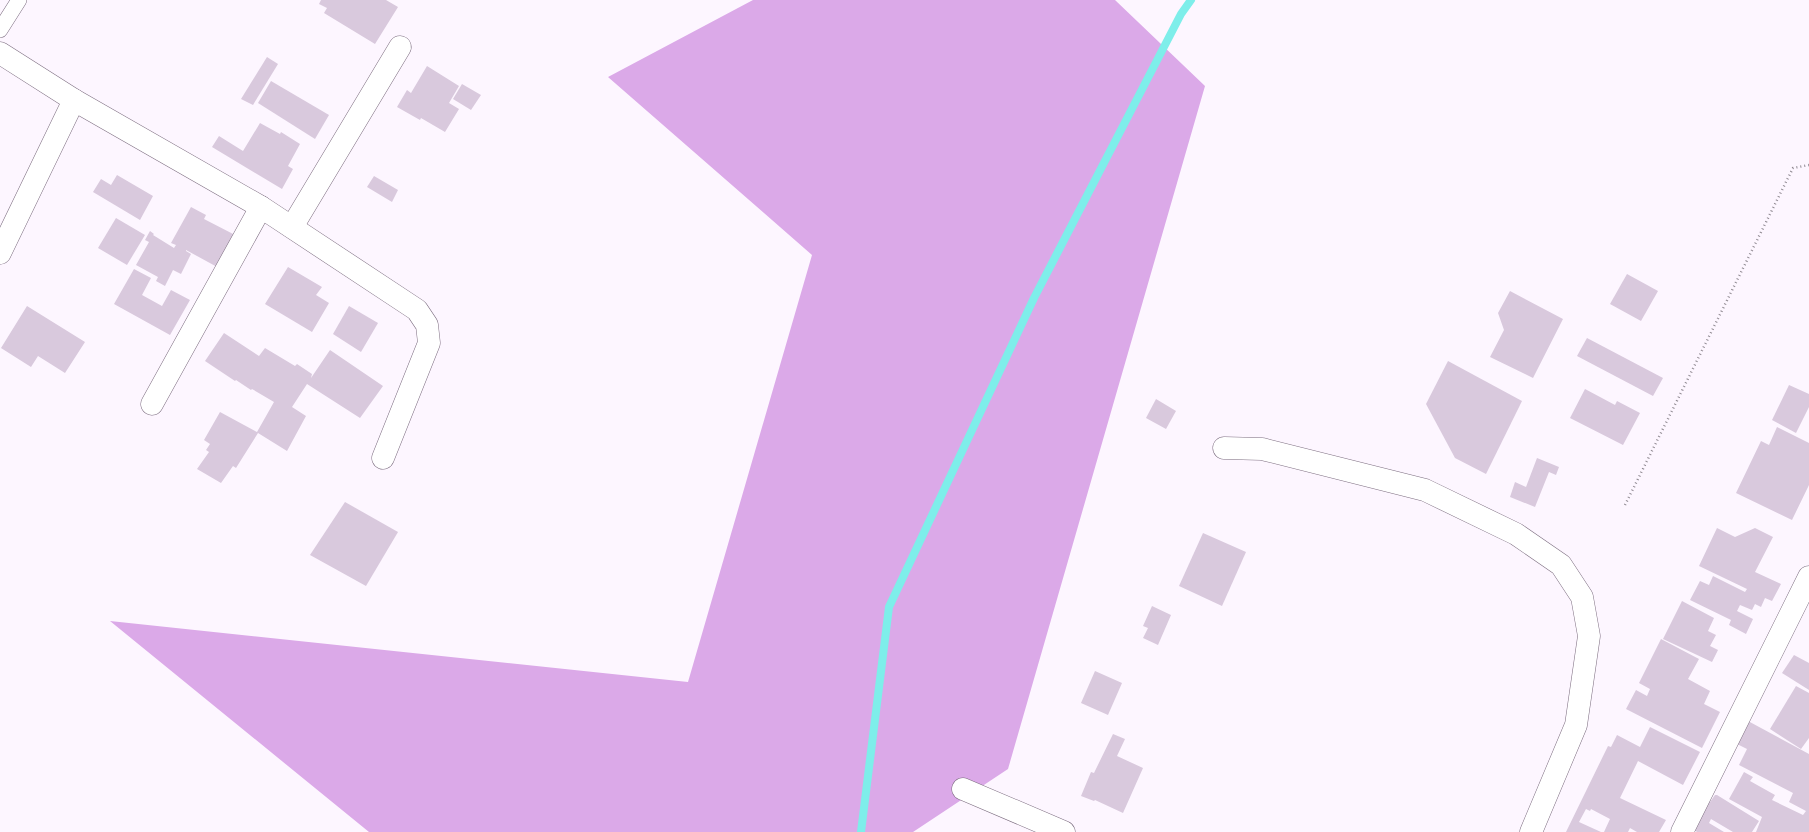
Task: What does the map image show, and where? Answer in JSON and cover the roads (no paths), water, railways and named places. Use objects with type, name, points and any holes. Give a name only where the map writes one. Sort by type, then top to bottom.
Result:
[{"type":"street","points":[[292,227],[400,47]]},
{"type":"street","points":[[0,53],[74,100],[261,207],[417,310],[427,325],[429,343],[383,458]]},
{"type":"street","points":[[0,253],[74,100]]},
{"type":"street","points":[[152,404],[261,207]]},
{"type":"street","points":[[1224,448],[1262,449],[1425,490],[1516,534],[1561,565],[1582,597],[1589,636],[1576,725],[1531,832]]},
{"type":"street","points":[[1682,832],[1809,577]]},
{"type":"street","points":[[963,789],[1064,832]]},
{"type":"lane","points":[[0,30],[20,0]]},
{"type":"waterway","points":[[861,832],[889,607],[1034,298],[1181,14],[1191,0]]}]
